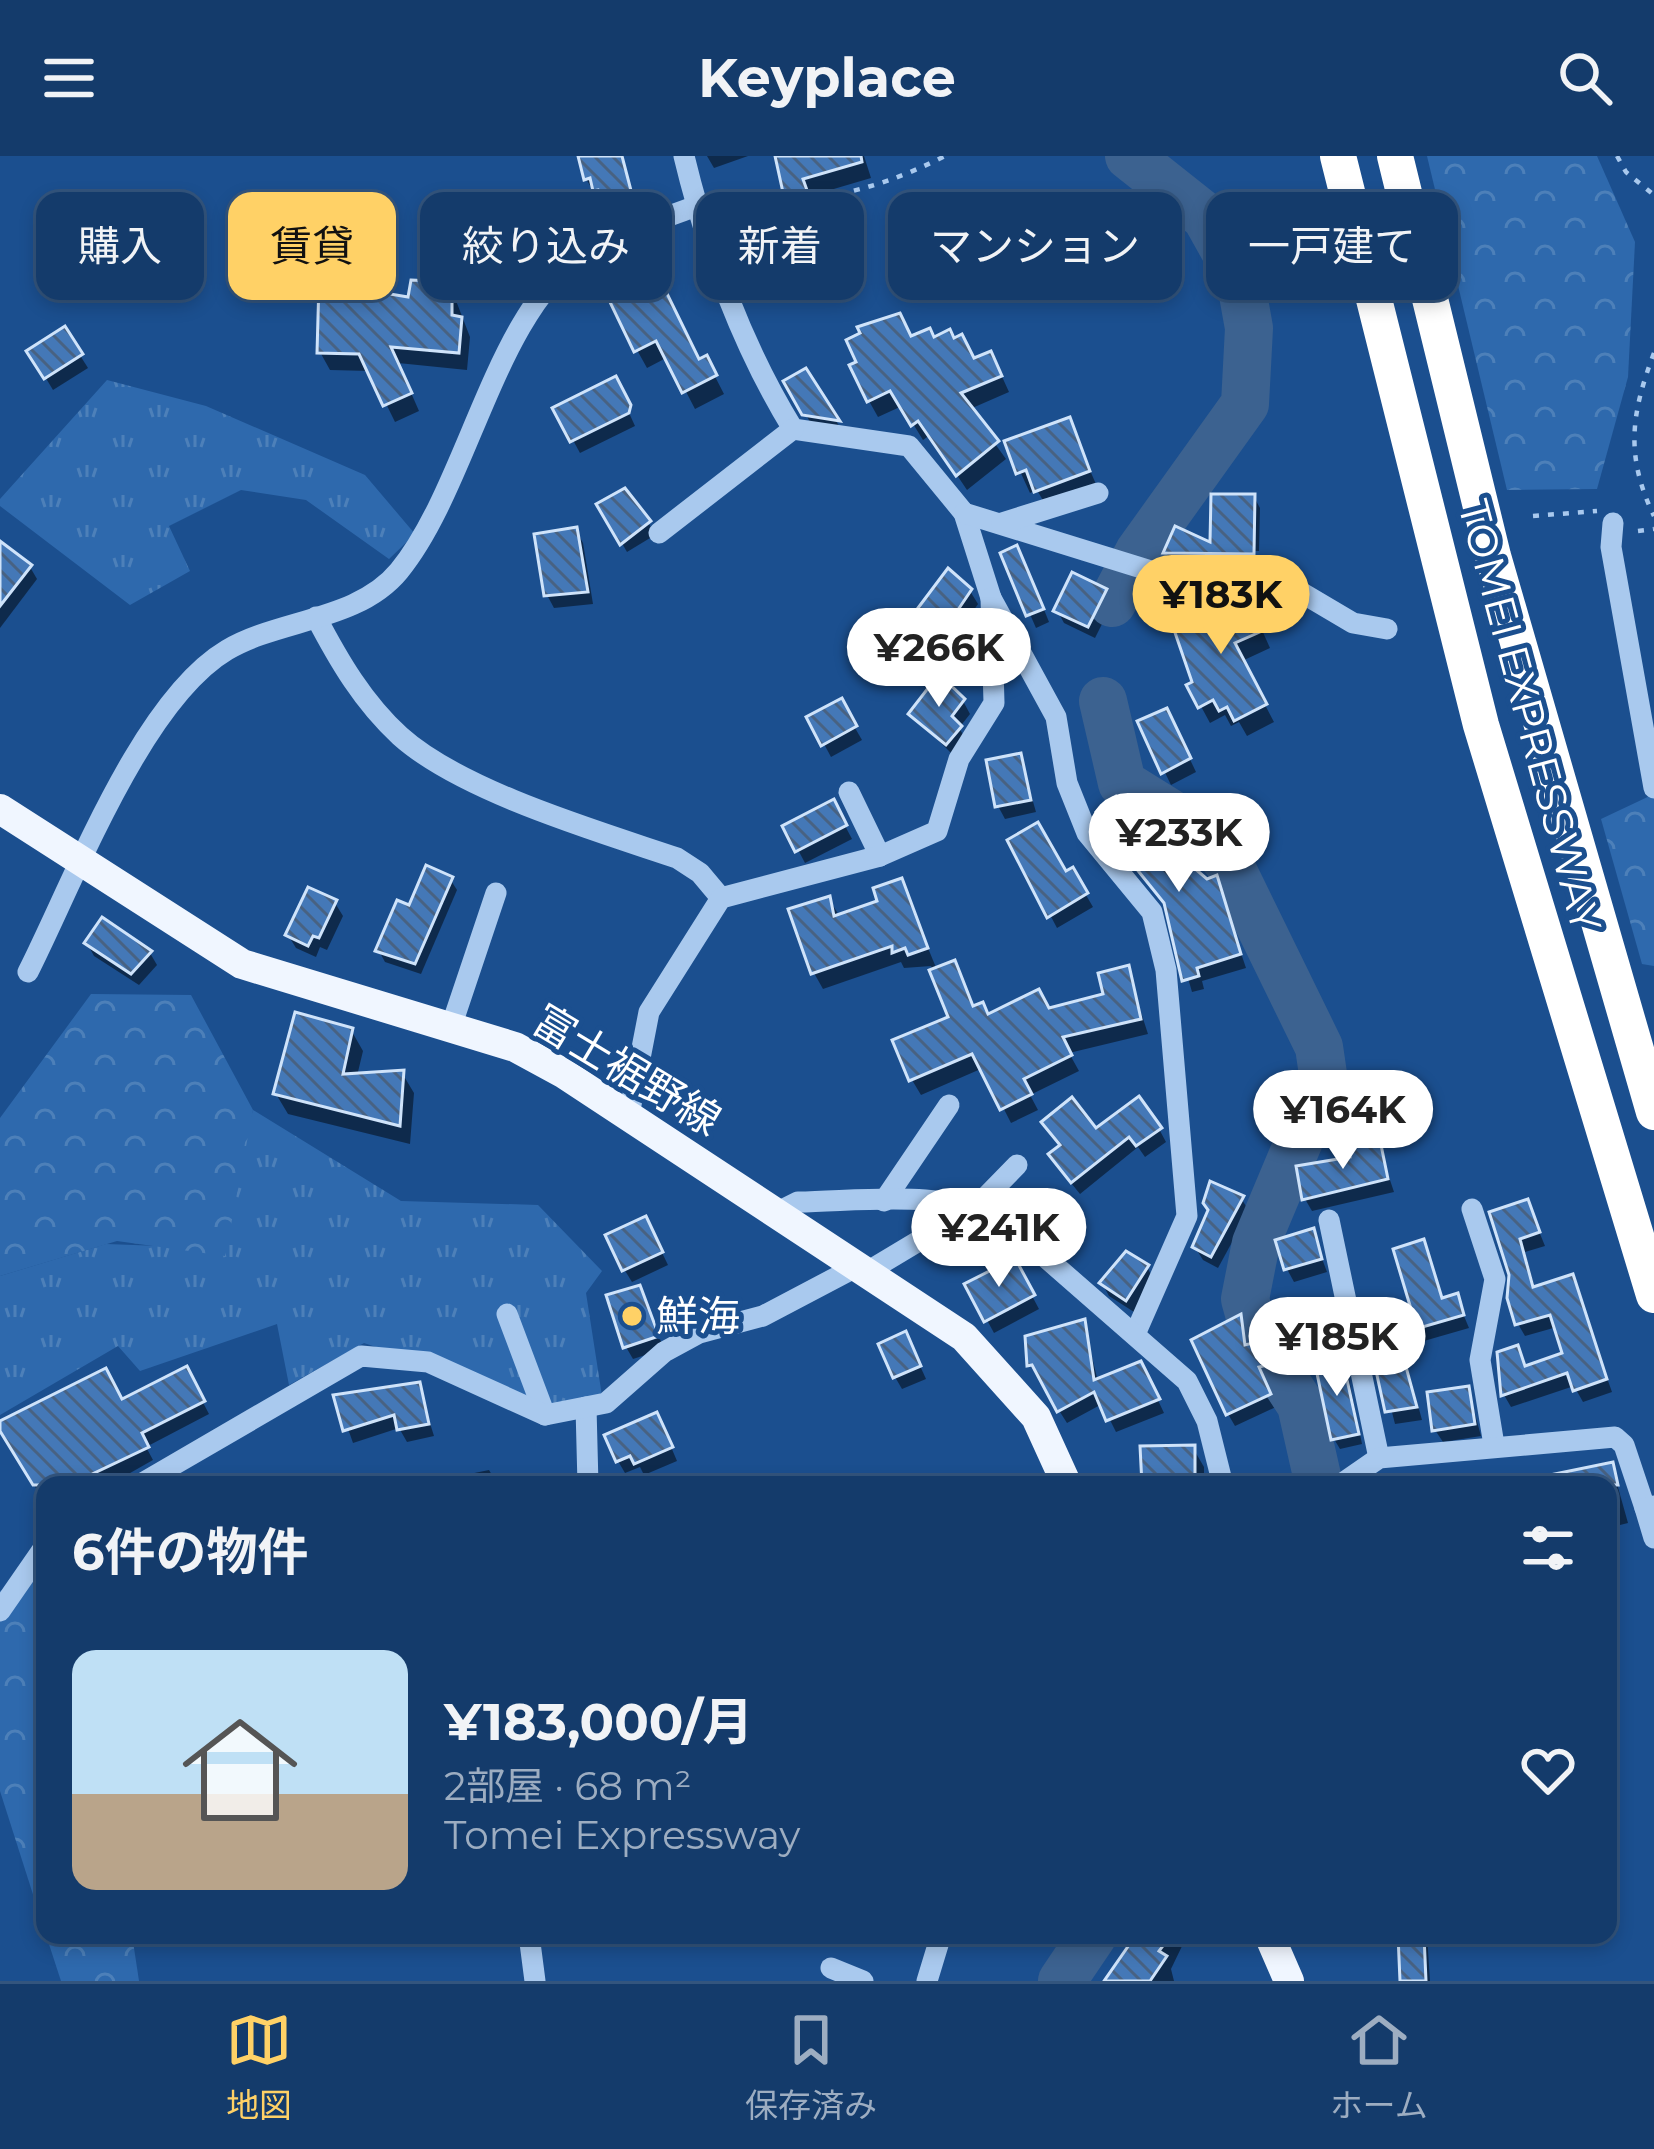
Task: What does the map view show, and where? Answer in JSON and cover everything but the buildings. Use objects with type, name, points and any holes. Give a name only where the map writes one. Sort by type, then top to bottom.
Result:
[{"type":"highway","name":"TOMEI EXPRESSWAY","points":[[1338,156],[1481,725],[1654,1295]]},
{"type":"highway","name":"TOMEI EXPRESSWAY","points":[[1395,156],[1492,556],[1654,1112]]},
{"type":"main road","name":"富士裾野線","points":[[0,809],[242,964],[515,1047],[629,1115],[964,1337],[1036,1417],[1063,1476]]},
{"type":"main road","points":[[1273,1944],[1289,1981]]},
{"type":"street","points":[[28,972],[150,727],[179,687],[230,648],[369,594],[394,576],[415,550],[526,320],[549,284],[587,251],[696,206],[684,156]]},
{"type":"street","points":[[733,300],[769,391],[793,429]]},
{"type":"street","points":[[658,533],[793,429],[909,446],[964,513],[992,598],[1056,717],[1067,783],[1087,833],[1152,912],[1166,970],[1187,1216],[1136,1332]]},
{"type":"street","points":[[1002,523],[1098,493]]},
{"type":"street","points":[[964,513],[1151,571],[1287,584],[1353,623],[1387,628]]},
{"type":"street","points":[[1612,523],[1611,547],[1654,788]]},
{"type":"street","points":[[629,1115],[650,1012],[721,898],[928,839],[945,818],[959,759],[994,703],[992,598]]},
{"type":"street","points":[[316,616],[364,698],[428,758],[473,782],[677,858],[721,898]]},
{"type":"street","points":[[849,792],[880,856]]},
{"type":"street","points":[[451,1028],[496,893]]},
{"type":"street","points":[[884,1201],[949,1105]]},
{"type":"street","points":[[154,1476],[361,1356],[428,1362],[545,1415],[606,1403],[638,1371],[682,1342],[763,1316],[977,1207],[1017,1165]]},
{"type":"street","points":[[778,1212],[798,1202],[884,1201],[977,1207],[1005,1222],[1187,1381],[1207,1421],[1220,1476]]},
{"type":"street","points":[[1472,1209],[1495,1279],[1480,1360],[1494,1445]]},
{"type":"street","points":[[1329,1220],[1379,1458]]},
{"type":"street","points":[[506,1314],[545,1415]]},
{"type":"street","points":[[586,1407],[588,1476]]},
{"type":"street","points":[[1353,1476],[1379,1458],[1616,1437],[1624,1445],[1650,1507],[1654,1538]]},
{"type":"street","points":[[0,1611],[36,1559]]},
{"type":"street","points":[[530,1944],[535,1981]]},
{"type":"street","points":[[927,1981],[938,1944]]},
{"type":"street","points":[[831,1967],[863,1981]]},
{"type":"path","points":[[854,192],[883,187],[945,156]]},
{"type":"path","points":[[1617,156],[1626,172],[1654,195]]},
{"type":"path","points":[[1654,352],[1638,395],[1634,475],[1654,516]]},
{"type":"green space","points":[[1427,156],[1597,156],[1635,242],[1628,377],[1597,489],[1507,490],[1458,285],[1458,192],[1436,192]]},
{"type":"green space","points":[[107,380],[206,406],[365,475],[415,534],[389,559],[306,500],[241,490],[169,526],[190,571],[130,605],[0,506],[0,499]]},
{"type":"green space","points":[[1654,794],[1654,966],[1642,964],[1601,819]]},
{"type":"green space","points":[[91,994],[191,995],[253,1110],[225,1256],[117,1241],[0,1276],[0,1118]]},
{"type":"green space","points":[[253,1110],[401,1201],[538,1205],[602,1271],[586,1293],[602,1396],[549,1405],[364,1343],[289,1385],[277,1324],[140,1371],[118,1346],[0,1415],[0,1276],[106,1244],[214,1248]]},
{"type":"green space","points":[[36,1575],[36,1904],[0,1791],[0,1591]]},
{"type":"green space","points":[[49,1944],[133,1944],[139,1981],[61,1981]]},
{"type":"waterway","points":[[1112,603],[1139,552],[1245,404],[1249,328],[1240,278],[1206,217],[1129,156]]},
{"type":"waterway","points":[[1103,701],[1122,783],[1207,836],[1230,865],[1319,1047],[1324,1081],[1256,1243],[1245,1299],[1255,1335],[1301,1405],[1317,1476]]},
{"type":"waterway","points":[[1062,1981],[1087,1944]]},
{"type":"place","name":"鮮海","points":[[632,1316]]}]
